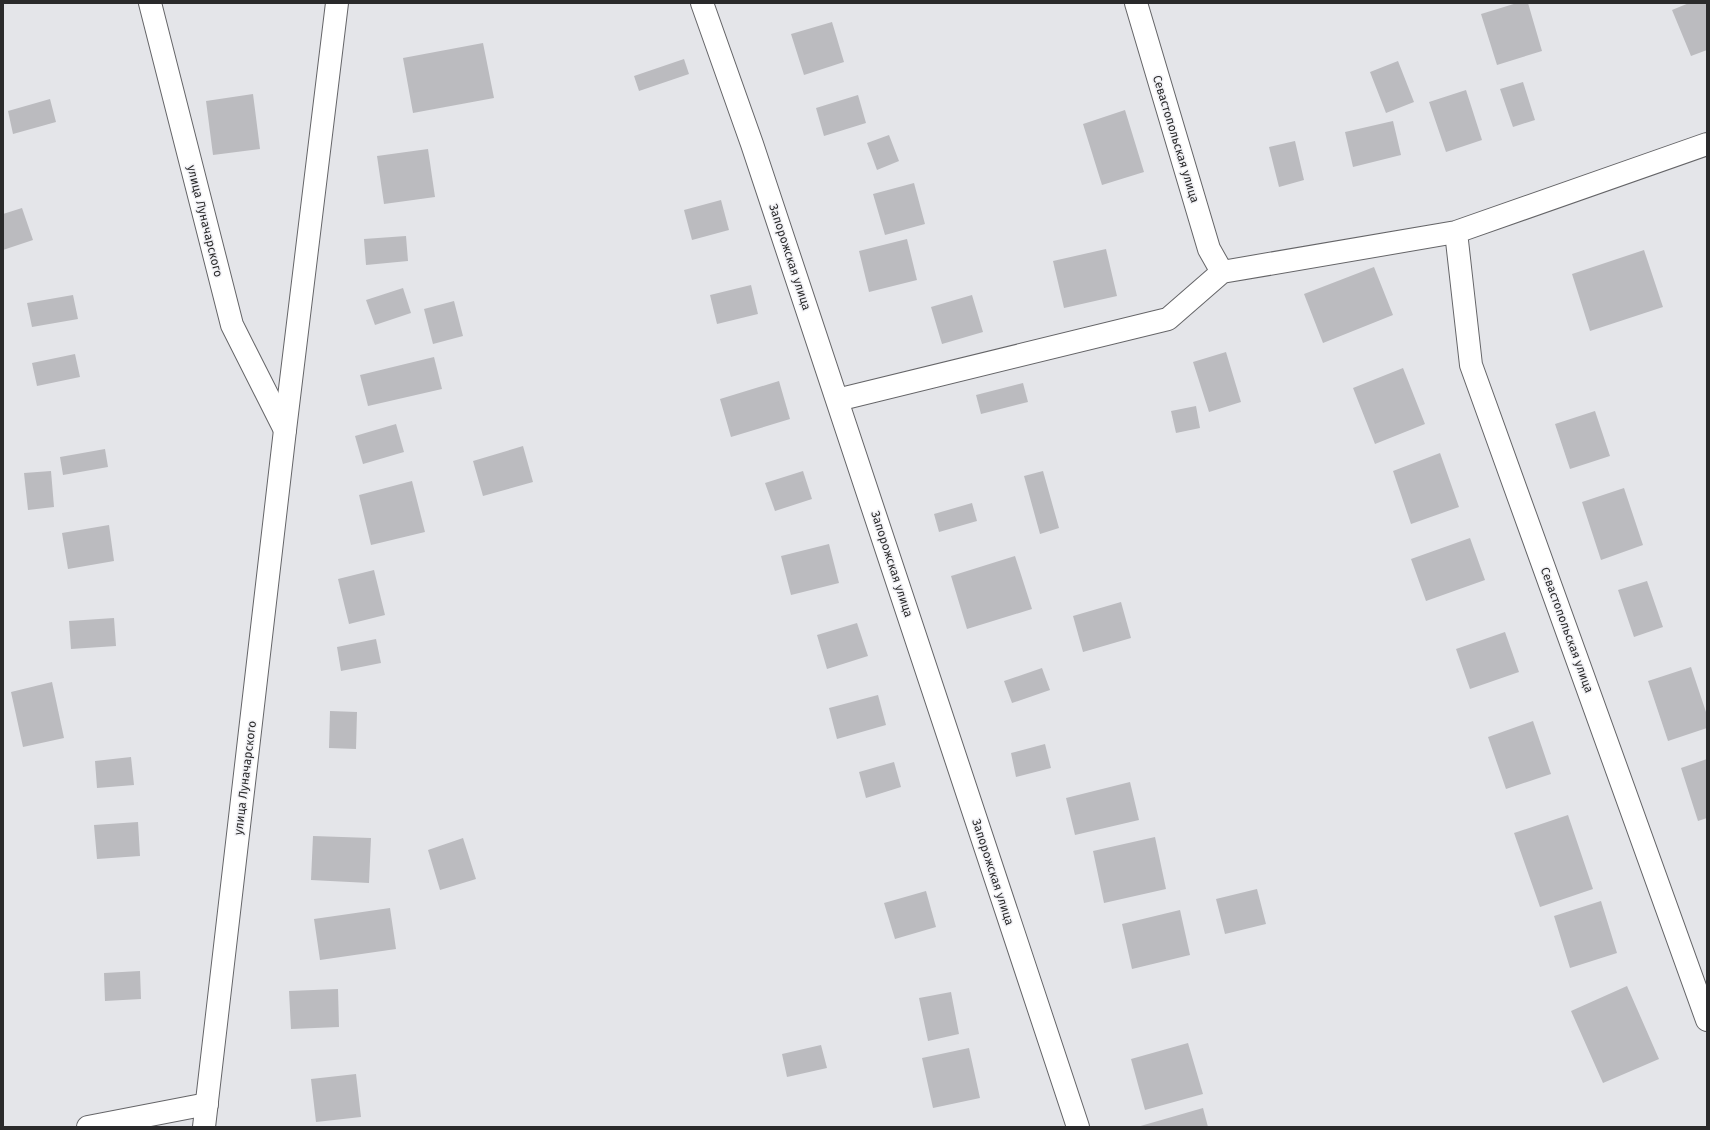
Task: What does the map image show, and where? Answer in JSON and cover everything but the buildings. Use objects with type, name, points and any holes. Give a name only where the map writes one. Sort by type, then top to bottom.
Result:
[{"type":"street","name":"улица Луначарского","points":[[150,3],[232,325],[285,430]]},
{"type":"street","name":"улица Луначарского","points":[[204,1127],[285,430],[337,3]]},
{"type":"street","name":"Запорожская улица","points":[[702,3],[752,144],[1078,1127]]},
{"type":"street","name":"Севастопольская улица","points":[[1136,3],[1209,249],[1222,272]]},
{"type":"street","points":[[837,400],[1168,319],[1222,272],[1456,232],[1707,144]]},
{"type":"street","name":"Севастопольская улица","points":[[1456,232],[1471,365],[1707,1020]]},
{"type":"street","points":[[88,1127],[207,1104]]}]
